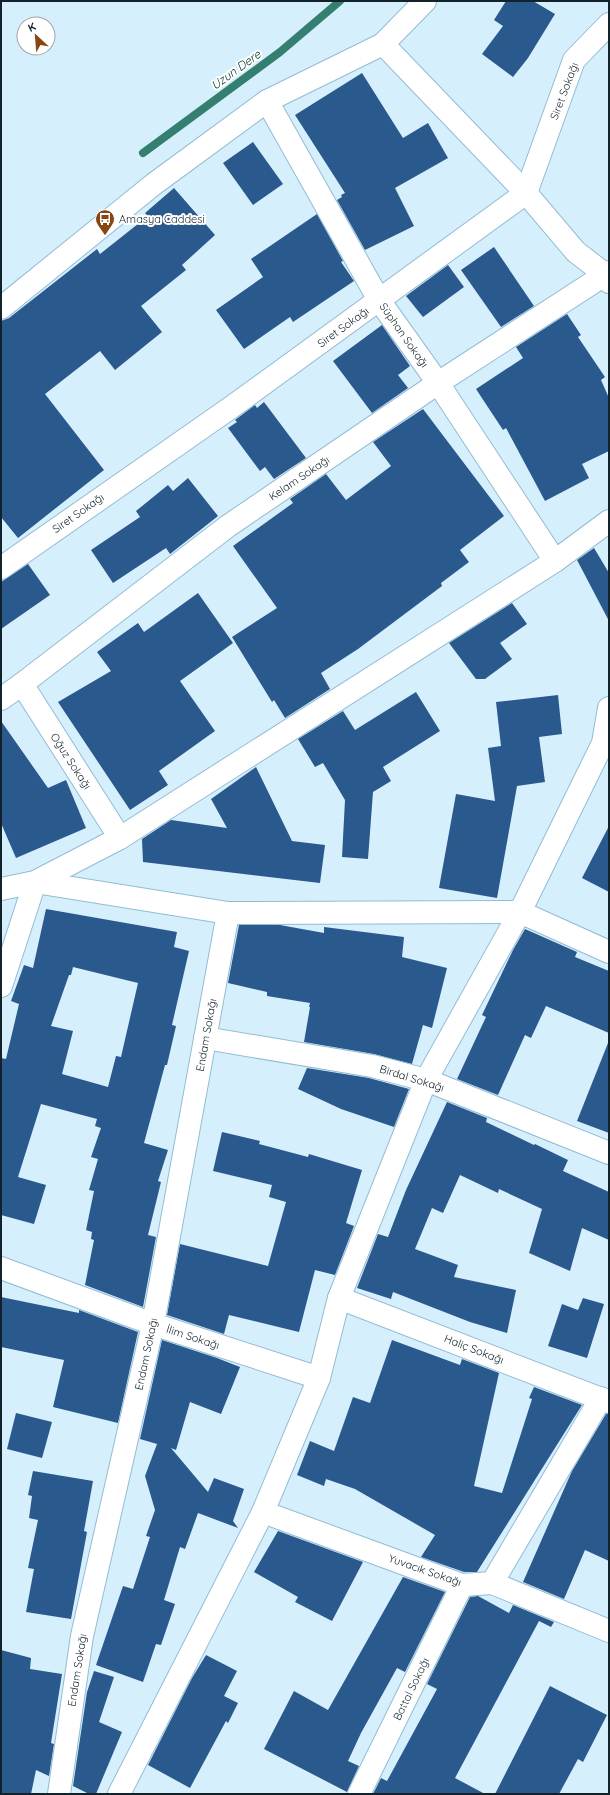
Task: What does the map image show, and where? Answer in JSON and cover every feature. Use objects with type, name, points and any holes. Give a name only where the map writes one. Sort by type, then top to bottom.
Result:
[{"type":"street","points":[[1,308],[154,184],[267,101],[383,44],[425,1]]},
{"type":"street","name":"Siret Sokağı","points":[[1,568],[233,406],[526,193],[574,60],[609,24]]},
{"type":"street","points":[[383,44],[526,193],[576,252],[608,276]]},
{"type":"street","name":"Süphan Sokağı","points":[[267,101],[379,300],[438,384],[554,561]]},
{"type":"street","name":"Kelam Sokağı","points":[[1,699],[228,526],[438,384],[608,276]]},
{"type":"street","points":[[1,889],[35,882],[120,838],[554,561],[609,521]]},
{"type":"street","name":"Oğuz Sokağı","points":[[22,684],[120,838]]},
{"type":"street","points":[[119,1794],[263,1512],[319,1378],[339,1298],[426,1080],[520,912],[606,744],[609,708]]},
{"type":"street","points":[[35,882],[228,913],[520,912],[609,952]]},
{"type":"street","points":[[1,986],[35,882]]},
{"type":"street","name":"Endam Sokağı","points":[[59,1794],[82,1636],[152,1324],[228,913]]},
{"type":"street","name":"Birdal Sokağı","points":[[205,1038],[372,1066],[426,1080],[609,1153]]},
{"type":"street","name":"İlim Sokağı","points":[[1,1268],[152,1324],[319,1378]]},
{"type":"street","name":"Haliç Sokağı","points":[[339,1298],[605,1400]]},
{"type":"street","points":[[492,1584],[605,1400]]},
{"type":"street","name":"Yuvacık Sokağı","points":[[263,1512],[462,1585],[492,1584],[609,1631]]},
{"type":"street","name":"Battal Sokağı","points":[[359,1794],[462,1585]]},
{"type":"building","points":[[506,1],[533,1],[555,14],[528,58],[513,77],[482,54],[503,26],[494,20]]},
{"type":"building","points":[[362,73],[403,138],[428,123],[448,158],[395,188],[414,226],[365,250],[337,200],[345,193],[295,115]]},
{"type":"building","points":[[253,142],[283,184],[253,205],[223,163]]},
{"type":"building","points":[[174,188],[215,235],[182,265],[186,270],[141,306],[162,332],[115,370],[100,351],[45,394],[104,470],[18,538],[1,517],[1,321],[9,318],[97,249],[100,254],[148,216],[145,213]]},
{"type":"building","points":[[317,214],[343,261],[341,262],[354,281],[293,322],[290,317],[244,349],[216,310],[263,277],[251,259]]},
{"type":"building","points":[[494,247],[534,306],[501,327],[461,270]]},
{"type":"building","points":[[448,265],[464,287],[423,317],[406,296]]},
{"type":"building","points":[[567,314],[581,335],[578,337],[605,377],[601,380],[609,398],[609,451],[582,464],[589,478],[545,501],[506,428],[503,430],[476,389],[523,358],[516,347]]},
{"type":"building","points":[[382,325],[410,366],[398,375],[408,388],[372,413],[333,361]]},
{"type":"building","points":[[264,402],[306,458],[274,479],[265,467],[260,471],[228,428],[237,422],[235,420],[255,405],[257,408]]},
{"type":"building","points":[[423,409],[504,516],[460,550],[469,562],[441,583],[442,586],[358,649],[321,673],[330,689],[285,718],[274,700],[272,702],[232,637],[277,608],[233,546],[293,503],[290,499],[326,474],[346,500],[391,466],[373,442]]},
{"type":"building","points":[[188,478],[218,516],[170,554],[166,548],[113,583],[91,550],[140,517],[136,511],[168,485],[173,491]]},
{"type":"building","points":[[594,548],[609,573],[609,621],[577,560]]},
{"type":"building","points":[[28,564],[50,595],[1,629],[1,582]]},
{"type":"building","points":[[198,593],[233,643],[180,681],[215,731],[159,771],[168,785],[130,810],[58,702],[111,671],[97,652],[138,623],[144,632]]},
{"type":"building","points":[[512,603],[527,624],[500,643],[512,659],[485,679],[476,679],[449,643]]},
{"type":"building","points":[[416,692],[440,731],[383,767],[391,781],[373,792],[368,859],[342,857],[345,800],[323,763],[315,767],[298,739],[343,711],[355,730]]},
{"type":"building","points":[[558,695],[562,734],[539,737],[545,782],[517,786],[497,898],[439,888],[456,794],[495,801],[488,748],[501,746],[496,702]]},
{"type":"building","points":[[1,721],[48,788],[66,780],[86,828],[16,858],[1,823]]},
{"type":"building","points":[[256,767],[292,841],[325,845],[320,883],[143,862],[142,839],[171,820],[227,828],[211,799]]},
{"type":"building","points":[[609,826],[609,892],[582,878]]},
{"type":"building","points":[[46,909],[177,932],[174,947],[189,951],[172,1025],[176,1026],[167,1065],[165,1065],[144,1143],[168,1150],[158,1181],[161,1182],[148,1235],[156,1237],[143,1307],[85,1285],[94,1240],[91,1239],[92,1232],[86,1230],[94,1191],[89,1190],[98,1159],[91,1157],[101,1128],[95,1126],[97,1119],[41,1104],[18,1177],[46,1185],[34,1224],[1,1215],[1,1058],[6,1059],[19,1004],[11,1001],[24,965],[33,968]],"holes":[[[73,967],[138,983],[121,1057],[116,1056],[108,1087],[62,1074],[73,1031],[51,1026]]]},
{"type":"building","points":[[239,925],[280,925],[324,933],[324,927],[404,937],[402,957],[447,968],[432,1028],[423,1025],[412,1064],[374,1054],[304,1042],[310,1003],[267,996],[267,992],[228,983]]},
{"type":"building","points":[[525,929],[577,952],[575,957],[609,971],[609,1033],[546,1006],[531,1038],[525,1035],[498,1095],[457,1079],[486,1017],[482,1015],[513,950]]},
{"type":"building","points":[[608,1043],[609,1044],[609,1133],[577,1121]]},
{"type":"building","points":[[307,1068],[369,1078],[409,1089],[394,1127],[341,1109],[298,1089]]},
{"type":"building","points":[[447,1102],[487,1118],[486,1122],[568,1160],[563,1171],[609,1192],[609,1240],[582,1228],[570,1271],[529,1253],[542,1209],[499,1189],[498,1193],[460,1175],[443,1213],[432,1208],[415,1249],[458,1265],[454,1277],[516,1290],[507,1333],[470,1322],[393,1292],[391,1299],[357,1288],[378,1234],[388,1237],[406,1190]]},
{"type":"building","points":[[222,1132],[260,1141],[259,1144],[308,1157],[309,1154],[362,1170],[346,1223],[354,1226],[335,1275],[315,1270],[299,1332],[229,1315],[224,1334],[167,1315],[180,1244],[268,1266],[286,1202],[269,1197],[272,1185],[213,1171]]},
{"type":"building","points":[[1,1297],[79,1313],[79,1310],[138,1332],[118,1423],[53,1407],[64,1360],[1,1347]]},
{"type":"building","points":[[583,1298],[604,1304],[587,1358],[548,1346],[562,1304],[578,1310]]},
{"type":"building","points":[[162,1340],[240,1367],[221,1414],[190,1402],[176,1450],[171,1448],[208,1492],[214,1478],[244,1489],[233,1521],[238,1528],[198,1513],[185,1549],[180,1547],[164,1600],[175,1604],[161,1645],[156,1644],[143,1682],[96,1665],[123,1586],[133,1589],[150,1537],[146,1536],[155,1510],[145,1476],[157,1444],[140,1439]]},
{"type":"building","points":[[392,1340],[460,1365],[462,1359],[499,1373],[474,1486],[502,1493],[532,1399],[529,1398],[534,1387],[582,1405],[477,1572],[464,1572],[421,1557],[435,1535],[355,1489],[326,1479],[324,1486],[297,1475],[310,1441],[334,1451],[353,1397],[370,1403]]},
{"type":"building","points":[[16,1413],[52,1422],[42,1458],[7,1449]]},
{"type":"building","points":[[606,1414],[609,1414],[609,1561],[585,1550],[564,1599],[523,1582],[572,1471]]},
{"type":"building","points":[[33,1471],[93,1481],[84,1531],[87,1532],[71,1619],[26,1612],[34,1569],[28,1568],[38,1520],[29,1518],[32,1496],[28,1495]]},
{"type":"building","points":[[278,1531],[363,1562],[332,1621],[295,1602],[298,1597],[254,1572]]},
{"type":"building","points":[[403,1577],[445,1592],[405,1672],[397,1668],[361,1733],[348,1761],[359,1766],[347,1792],[264,1749],[294,1691],[328,1710]]},
{"type":"building","points":[[478,1596],[509,1613],[513,1605],[554,1622],[551,1627],[539,1621],[455,1778],[485,1794],[373,1794],[381,1778],[387,1781],[437,1689],[427,1684],[470,1597]]},
{"type":"building","points":[[1,1650],[31,1658],[30,1669],[62,1674],[51,1743],[54,1744],[49,1776],[36,1770],[31,1794],[1,1794]]},
{"type":"building","points":[[206,1655],[237,1671],[224,1696],[238,1703],[228,1723],[226,1721],[190,1788],[148,1765],[192,1678]]},
{"type":"building","points":[[94,1671],[114,1677],[99,1722],[122,1732],[96,1794],[89,1794],[73,1786],[87,1692]]},
{"type":"building","points":[[550,1686],[607,1715],[583,1762],[578,1759],[559,1794],[495,1794]]},
{"type":"waterway","name":"Uzun Dere","points":[[143,153],[280,52],[340,1]]},
{"type":"place","name":"Amasya Caddesi","points":[[105,236]]}]
